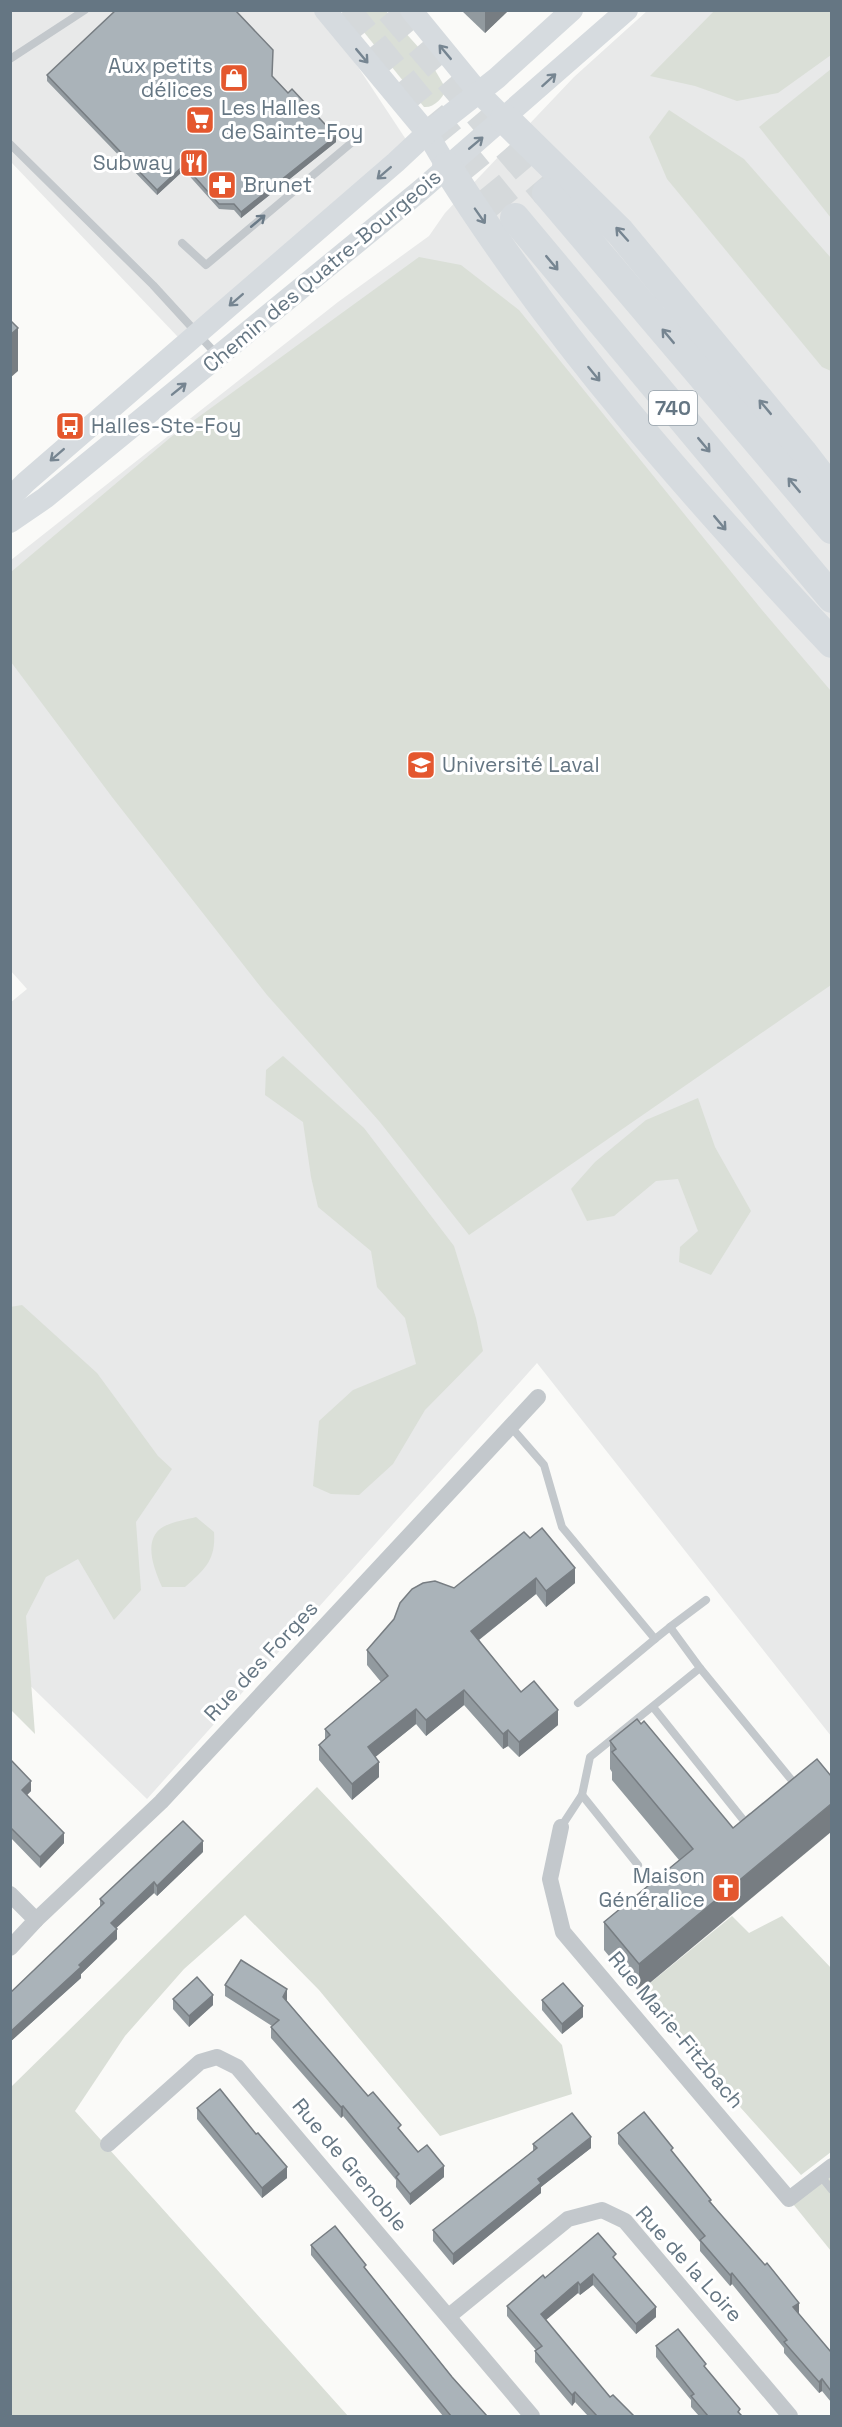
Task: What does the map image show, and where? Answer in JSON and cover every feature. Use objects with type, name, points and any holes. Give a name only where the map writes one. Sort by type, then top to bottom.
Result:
[{"type":"highway","points":[[505,119],[620,232],[802,452],[831,491]]},
{"type":"highway","points":[[447,167],[561,332],[591,371],[737,542],[831,643]]},
{"type":"highway","name":"740","points":[[547,193],[831,530]]},
{"type":"highway","name":"740","points":[[515,218],[831,598]]},
{"type":"main road","points":[[325,10],[427,133],[447,167]]},
{"type":"main road","points":[[411,10],[479,93],[505,119]]},
{"type":"main road","name":"Chemin des Quatre-Bourgeois","points":[[10,498],[427,133],[479,93],[572,10]]},
{"type":"main road","name":"Chemin des Quatre-Bourgeois","points":[[10,522],[45,498],[219,357],[505,119],[627,10]]},
{"type":"street","name":"Rue des Forges","points":[[10,1948],[36,1920],[161,1802],[538,1397]]},
{"type":"street","name":"Rue Marie-Fitzbach","points":[[561,1827],[550,1879],[563,1932],[789,2199],[826,2170]]},
{"type":"street","points":[[10,1894],[36,1920]]},
{"type":"street","name":"Rue de Grenoble","points":[[108,2144],[200,2062],[217,2057],[237,2067],[532,2416]]},
{"type":"street","name":"Rue de la Loire","points":[[449,2316],[568,2219],[602,2210],[625,2221],[790,2416]]},
{"type":"lane","points":[[10,59],[85,10]]},
{"type":"lane","points":[[182,243],[206,265],[356,139]]},
{"type":"lane","points":[[10,144],[153,285],[219,357]]},
{"type":"lane","points":[[510,1426],[544,1465],[562,1527],[656,1639]]},
{"type":"lane","points":[[578,1703],[706,1600]]},
{"type":"lane","points":[[670,1627],[700,1668],[794,1783],[786,1790]]},
{"type":"lane","points":[[561,1827],[582,1795],[590,1756],[700,1668]]},
{"type":"lane","points":[[653,1707],[745,1822],[761,1809]]},
{"type":"lane","points":[[582,1795],[638,1865]]},
{"type":"lane","points":[[826,2170],[831,2190]]},
{"type":"shaded area","points":[[715,10],[831,11],[831,55],[778,93],[737,101],[695,86],[650,76]]},
{"type":"shaded area","points":[[11,11],[321,11],[407,141],[178,337],[11,162]]},
{"type":"shaded area","points":[[347,11],[386,11],[428,58],[446,89],[438,102],[424,107]]},
{"type":"shaded area","name":"Université Laval","points":[[647,11],[831,11],[831,1736],[537,1363],[147,1799],[11,1667],[10,1003],[27,989],[10,970],[11,560],[338,302],[429,236],[445,213],[574,77]]},
{"type":"shaded area","points":[[831,69],[831,218],[759,127]]},
{"type":"shaded area","points":[[669,110],[744,159],[831,258],[831,371],[822,367],[667,179],[649,137]]},
{"type":"shaded area","points":[[419,257],[461,265],[519,310],[762,610],[831,691],[831,985],[469,1235],[379,1121],[267,995],[112,797],[11,662],[11,572],[171,437]]},
{"type":"shaded area","points":[[283,1056],[364,1128],[454,1246],[476,1318],[483,1351],[425,1410],[393,1464],[359,1495],[331,1494],[313,1486],[319,1421],[353,1390],[416,1364],[405,1318],[377,1287],[371,1251],[318,1207],[303,1122],[265,1095],[266,1070]]},
{"type":"shaded area","points":[[698,1098],[715,1147],[751,1211],[711,1275],[679,1262],[680,1247],[698,1231],[678,1179],[656,1181],[614,1216],[587,1221],[571,1189],[595,1162],[646,1120]]},
{"type":"shaded area","points":[[22,1305],[97,1373],[158,1456],[172,1469],[136,1522],[141,1590],[114,1620],[78,1559],[46,1577],[26,1616],[35,1734],[10,1709],[10,1307]]},
{"type":"shaded area","points":[[196,1517],[214,1532],[211,1557],[203,1569],[185,1587],[162,1587],[152,1557],[151,1549],[155,1535],[168,1525]]},
{"type":"shaded area","points":[[317,1787],[562,2045],[572,2094],[440,2136],[319,1990],[245,1915],[184,1969],[125,2036],[75,2111],[348,2416],[11,2416],[11,2087]]},
{"type":"shaded area","points":[[732,1916],[749,1933],[782,1916],[831,1968],[831,2152],[801,2175],[638,1993]]},
{"type":"shaded area","points":[[831,2166],[831,2251],[789,2199]]},
{"type":"building","name":"Les Halles de Sainte-Foy","points":[[116,10],[235,10],[273,50],[272,76],[288,93],[292,89],[336,136],[241,212],[234,204],[219,204],[184,165],[157,190],[47,75]]},
{"type":"building","points":[[10,320],[18,328],[10,335]]},
{"type":"building","points":[[542,1528],[575,1568],[546,1591],[536,1578],[471,1631],[521,1692],[534,1681],[558,1710],[519,1742],[508,1730],[503,1734],[464,1690],[426,1720],[416,1709],[368,1747],[379,1762],[352,1784],[319,1745],[330,1735],[325,1729],[388,1676],[367,1650],[394,1619],[400,1603],[412,1589],[423,1583],[435,1581],[454,1588],[524,1532],[530,1538]]},
{"type":"building","points":[[637,1719],[641,1724],[644,1721],[733,1828],[817,1759],[831,1776],[831,1804],[639,1964],[604,1922],[693,1849],[612,1752],[616,1749],[610,1741]]},
{"type":"building","points":[[10,1759],[31,1781],[22,1790],[64,1833],[40,1857],[10,1827]]},
{"type":"building","points":[[183,1821],[203,1841],[157,1886],[154,1882],[111,1923],[117,1929],[79,1965],[81,1967],[10,2032],[10,1993],[104,1903],[100,1899]]},
{"type":"building","points":[[241,1960],[287,1989],[283,1997],[368,2096],[373,2092],[401,2125],[398,2128],[418,2152],[427,2145],[444,2166],[410,2194],[396,2177],[399,2174],[343,2106],[341,2107],[271,2027],[279,2020],[225,1985]]},
{"type":"building","points":[[197,1977],[213,1995],[189,2016],[173,1999]]},
{"type":"building","points":[[563,1983],[583,2006],[562,2024],[542,2000]]},
{"type":"building","points":[[220,2089],[256,2134],[258,2133],[287,2167],[262,2188],[197,2108]]},
{"type":"building","points":[[644,2112],[711,2200],[709,2201],[765,2265],[767,2263],[799,2303],[793,2307],[831,2352],[831,2391],[822,2379],[819,2382],[784,2342],[787,2340],[732,2273],[730,2275],[700,2240],[705,2236],[618,2133]]},
{"type":"building","points":[[572,2113],[591,2137],[538,2179],[541,2183],[453,2254],[433,2230],[537,2148],[533,2144]]},
{"type":"building","points":[[335,2226],[366,2265],[364,2267],[452,2377],[487,2416],[451,2416],[311,2245]]},
{"type":"building","points":[[598,2233],[616,2254],[613,2257],[656,2307],[636,2324],[593,2274],[580,2285],[578,2282],[541,2314],[610,2397],[613,2395],[634,2416],[597,2416],[575,2392],[572,2395],[535,2351],[542,2346],[507,2306],[543,2275],[545,2278]]},
{"type":"building","points":[[678,2329],[706,2364],[704,2366],[740,2409],[738,2412],[742,2416],[708,2416],[691,2396],[694,2394],[656,2346]]},
{"type":"tunnel","points":[[345,10],[515,218]]},
{"type":"tunnel","points":[[391,10],[547,193]]},
{"type":"place","name":"Aux petits délices","points":[[234,78]]},
{"type":"place","name":"Les Halles de Sainte-Foy","points":[[200,120]]},
{"type":"place","name":"Subway","points":[[194,163]]},
{"type":"place","name":"Brunet","points":[[222,185]]},
{"type":"place","name":"Halles-Ste-Foy","points":[[70,426]]},
{"type":"place","name":"Université Laval","points":[[421,765]]},
{"type":"place","name":"Maison Généralice","points":[[726,1888]]}]
